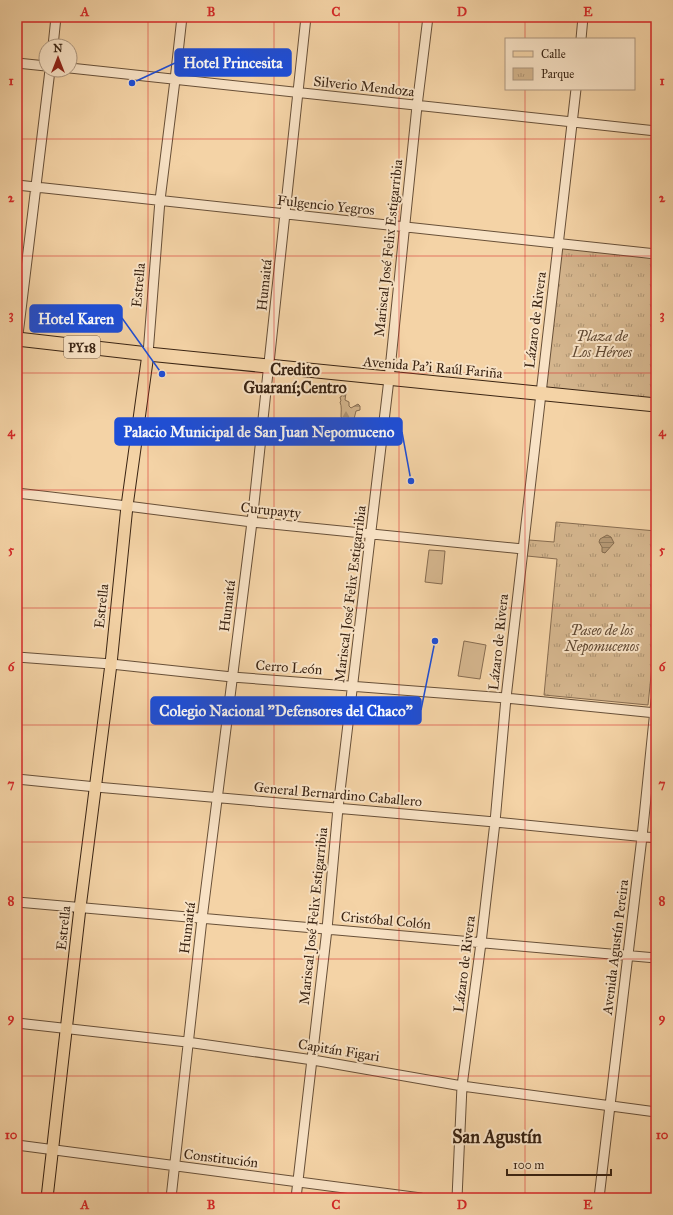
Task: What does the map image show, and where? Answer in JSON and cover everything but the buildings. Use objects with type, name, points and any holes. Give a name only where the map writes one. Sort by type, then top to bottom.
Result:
[{"type":"highway","name":"Avenida Pa'i Raúl Fariña","points":[[17,339],[270,367],[540,393],[656,406]]},
{"type":"main road","name":"Estrella","points":[[47,1198],[80,908],[111,664],[127,506],[148,354]]},
{"type":"street","points":[[54,38],[56,17]]},
{"type":"street","name":"Estrella","points":[[148,354],[160,200],[176,80],[182,17]]},
{"type":"street","name":"Humaitá","points":[[171,1198],[202,919],[270,367],[306,17]]},
{"type":"street","name":"Mariscal José Felix Estigarribia","points":[[296,1198],[327,929],[338,808],[372,535],[417,106],[428,17]]},
{"type":"street","points":[[581,38],[583,17]]},
{"type":"street","points":[[17,63],[38,65]]},
{"type":"street","name":"Silverio Mendoza","points":[[78,69],[656,131]]},
{"type":"street","points":[[17,343],[49,78]]},
{"type":"street","name":"Lázaro de Rivera","points":[[457,1198],[462,1086],[495,822],[506,698],[576,90]]},
{"type":"street","name":"Fulgencio Yegros","points":[[17,185],[404,228],[656,254]]},
{"type":"street","name":"Curupayty","points":[[17,493],[252,522],[372,535],[523,548]]},
{"type":"street","name":"Cerro León","points":[[17,657],[111,664],[232,677],[506,698],[655,713]]},
{"type":"street","name":"Avenida Agustín Pereira","points":[[599,1198],[642,837],[656,700]]},
{"type":"street","name":"General Bernardino Caballero","points":[[17,779],[656,838]]},
{"type":"street","name":"Cristóbal Colón","points":[[17,902],[656,958]]},
{"type":"street","name":"Capitán Figari","points":[[17,1023],[188,1042],[312,1060],[462,1086],[656,1112]]},
{"type":"street","name":"Constitución","points":[[17,1145],[175,1167],[421,1198]]},
{"type":"green space","name":"Plaza de Los Héroes","points":[[560,245],[656,255],[656,404],[541,392]]},
{"type":"green space","points":[[342,385],[347,386],[345,400],[349,402],[349,406],[351,408],[358,404],[360,406],[360,410],[356,411],[354,419],[350,422],[348,422],[349,418],[343,419],[341,417],[340,397],[342,396]]},
{"type":"green space","name":"Paseo de los Nepomucenos","points":[[556,522],[656,531],[656,627],[648,705],[544,695],[557,559],[527,556],[529,540],[554,542]]},
{"type":"green space","points":[[429,550],[445,551],[442,584],[425,582]]},
{"type":"green space","points":[[464,641],[486,645],[480,679],[458,676]]},
{"type":"shaded area","points":[[607,535],[611,537],[614,543],[605,553],[602,552],[602,547],[599,542],[600,539]]},
{"type":"place","name":"Hotel Princesita","points":[[132,83]]},
{"type":"place","name":"Hotel Karen","points":[[162,374]]},
{"type":"place","name":"Palacio Municipal de San Juan Nepomuceno","points":[[411,481]]},
{"type":"place","name":"Colegio Nacional \"Defensores del Chaco\"","points":[[435,641]]},
{"type":"district","name":"Credito Guaraní;Centro","points":[[295,378]]},
{"type":"district","name":"San Agustín","points":[[497,1137]]}]
